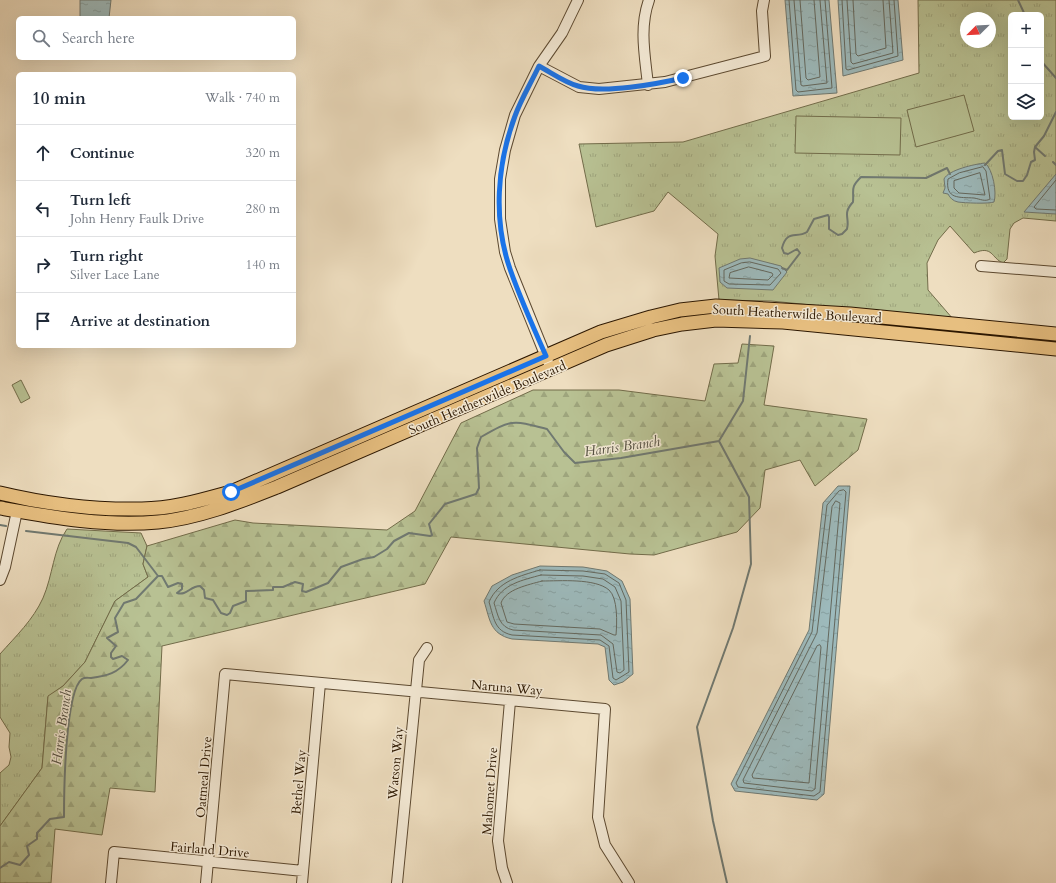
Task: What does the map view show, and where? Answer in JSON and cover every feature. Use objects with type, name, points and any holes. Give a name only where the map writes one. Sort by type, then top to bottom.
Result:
[{"type":"main road","name":"South Heatherwilde Boulevard","points":[[0,508],[39,516],[86,521],[132,523],[158,522],[188,517],[235,504],[275,481],[601,332],[680,310],[716,306],[850,314],[1056,334]]},
{"type":"main road","points":[[848,329],[850,314]]},
{"type":"main road","name":"South Heatherwilde Boulevard","points":[[0,493],[43,502],[91,507],[142,509],[186,504],[275,481],[551,369],[606,345],[653,330],[682,324],[716,320],[783,322],[1056,349]]},
{"type":"street","points":[[551,369],[510,268],[500,219],[500,179],[505,150],[515,115],[539,66],[562,33],[578,0]]},
{"type":"street","points":[[648,85],[642,32],[649,0]]},
{"type":"street","points":[[539,66],[579,87],[599,89],[648,85],[671,81],[765,56],[762,29],[764,0]]},
{"type":"street","points":[[981,266],[1056,272]]},
{"type":"street","points":[[0,580],[5,567],[17,511]]},
{"type":"street","name":"Watson Way","points":[[398,883],[419,660],[428,648]]},
{"type":"street","name":"Naruna Way","points":[[225,674],[605,709],[598,817],[600,832],[605,845],[629,883]]},
{"type":"street","name":"Oatmeal Drive","points":[[206,883],[225,674]]},
{"type":"street","name":"Bethel Way","points":[[302,883],[320,683]]},
{"type":"street","name":"Mahomet Drive","points":[[508,883],[502,868],[498,841],[510,701]]},
{"type":"street","name":"Fairland Drive","points":[[111,883],[114,852],[303,871]]},
{"type":"green space","points":[[918,0],[1056,0],[1056,221],[1023,218],[1014,223],[1010,229],[1007,259],[1003,263],[988,251],[985,250],[974,253],[950,226],[938,240],[927,263],[928,290],[953,319],[771,301],[719,300],[715,256],[718,234],[668,192],[654,211],[596,227],[579,144],[683,142],[919,73]]},
{"type":"green space","points":[[964,95],[974,131],[916,147],[907,110]]},
{"type":"green space","points":[[796,116],[901,118],[900,155],[795,153]]},
{"type":"green space","points":[[742,344],[774,346],[764,405],[867,419],[858,450],[815,486],[800,460],[765,470],[760,508],[737,532],[654,555],[451,537],[425,584],[162,646],[155,792],[110,788],[102,835],[55,829],[51,883],[0,883],[0,826],[42,768],[48,696],[63,686],[85,662],[115,601],[148,577],[143,564],[147,546],[235,520],[253,523],[387,530],[415,511],[461,423],[533,390],[619,390],[705,401],[714,364],[738,363]]},
{"type":"green space","points":[[21,380],[30,398],[21,403],[12,385]]},
{"type":"green space","points":[[67,529],[141,533],[147,546],[143,564],[148,577],[115,601],[85,662],[63,686],[48,697],[42,768],[0,826],[0,773],[9,765],[11,757],[9,747],[10,733],[0,717],[0,654],[24,628],[39,606],[46,589],[59,545]]},
{"type":"water","points":[[80,0],[111,0],[109,16],[80,16]]},
{"type":"water","points":[[785,0],[829,0],[837,93],[793,96]]},
{"type":"water","points":[[838,0],[898,0],[903,60],[843,76]]},
{"type":"water","points":[[985,163],[990,170],[994,181],[994,202],[958,202],[952,199],[948,194],[943,193],[945,188],[944,179],[946,176],[962,168]]},
{"type":"water","points":[[1056,174],[1056,214],[1024,212]]},
{"type":"water","points":[[750,258],[781,266],[787,272],[773,290],[727,288],[720,282],[719,268],[740,259]]},
{"type":"water","points":[[838,486],[850,486],[824,794],[817,800],[735,791],[731,784],[809,630],[823,503]]},
{"type":"water","points":[[540,566],[583,567],[607,571],[622,581],[630,599],[633,674],[623,682],[614,685],[609,680],[605,647],[598,644],[512,639],[499,634],[495,630],[484,601],[492,586],[512,575]]},
{"type":"waterway","name":"Harris Branch","points":[[1018,0],[1024,12]]},
{"type":"waterway","name":"Harris Branch","points":[[1044,64],[1056,78]]},
{"type":"waterway","name":"Harris Branch","points":[[985,165],[998,151],[1002,150],[1005,174],[1017,181],[1023,181],[1027,175],[1031,162],[1035,160],[1035,147],[1044,136],[1056,112]]},
{"type":"waterway","points":[[1035,147],[1045,156]]},
{"type":"waterway","points":[[1053,162],[1056,165]]},
{"type":"waterway","name":"Harris Branch","points":[[782,268],[787,270],[800,253],[797,249],[788,254],[784,253],[782,248],[786,238],[807,232],[814,219],[828,215],[829,229],[838,235],[842,234],[847,229],[847,213],[853,202],[854,186],[861,177],[926,178],[947,168],[950,174]]},
{"type":"waterway","name":"Harris Branch","points":[[719,441],[743,401],[750,336]]},
{"type":"waterway","name":"Harris Branch","points":[[0,868],[9,862],[20,865],[29,855],[27,846],[37,839],[37,833],[50,819],[64,817],[64,787],[69,722],[76,687],[83,678],[107,675],[116,671],[128,660],[122,656],[113,659],[111,657],[111,653],[116,646],[107,638],[118,632],[115,618],[124,603],[136,599],[158,576],[162,576],[168,587],[178,583],[182,584],[182,589],[177,593],[180,594],[200,586],[204,590],[205,598],[213,600],[221,613],[227,615],[230,613],[233,606],[246,601],[246,591],[273,590],[273,587],[283,587],[295,582],[303,584],[302,591],[306,592],[328,583],[341,567],[363,559],[374,557],[387,549],[394,541],[409,533],[432,535],[429,524],[445,504],[476,494],[479,488],[477,448],[481,437],[507,424],[519,423],[547,429],[564,452],[575,463],[621,458],[719,441]]},
{"type":"waterway","points":[[719,441],[749,497],[751,564],[733,628],[697,727],[713,821],[727,883]]},
{"type":"waterway","points":[[0,525],[6,526]]},
{"type":"waterway","points":[[26,531],[128,543],[136,547],[158,576]]},
{"type":"route","points":[[231,492],[546,356],[510,268],[505,252],[500,219],[500,179],[505,150],[515,115],[539,66],[563,80],[579,87],[599,89],[648,85],[683,78]]}]
